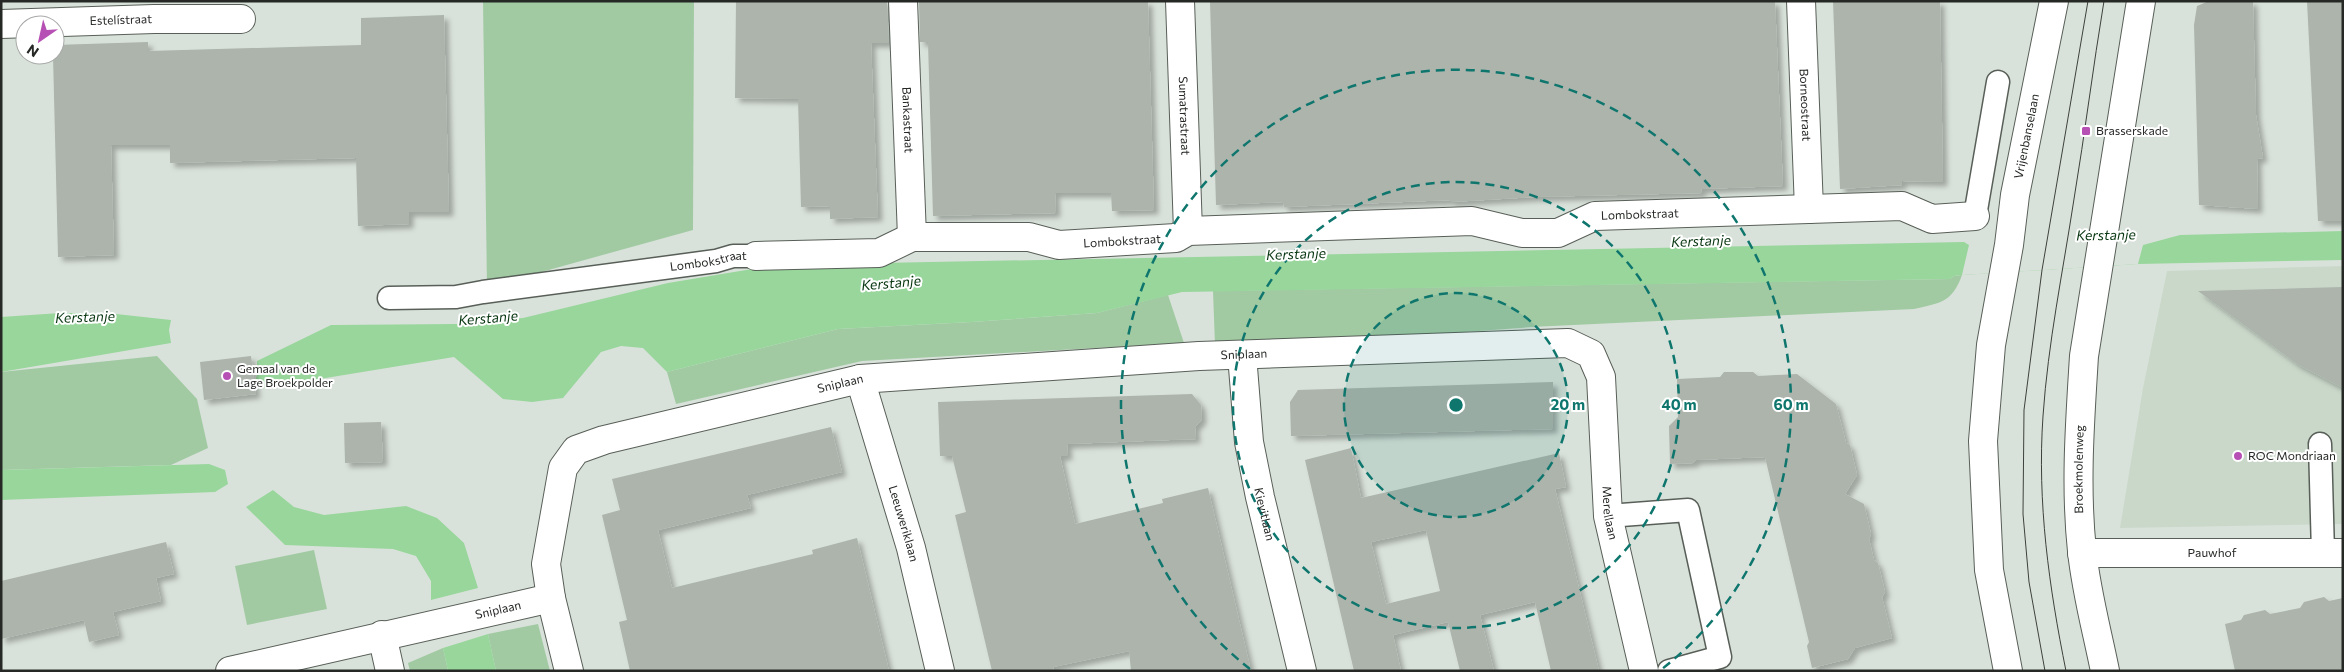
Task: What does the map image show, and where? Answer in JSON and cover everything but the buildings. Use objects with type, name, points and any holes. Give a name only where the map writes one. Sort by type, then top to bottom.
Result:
[{"type":"street","name":"Bankastraat","points":[[903,1],[912,237]]},
{"type":"street","name":"Sumatrastraat","points":[[1180,1],[1188,230]]},
{"type":"street","name":"Borneostraat","points":[[1801,1],[1809,209]]},
{"type":"street","name":"Vrijenbanselaan","points":[[2008,671],[1989,570],[1982,441],[1991,344],[2010,245],[2015,195],[2054,1]]},
{"type":"street","name":"Broekmolenweg","points":[[2105,671],[2082,553],[2077,496],[2081,392],[2084,356],[2141,1]]},
{"type":"street","name":"Estelístraat","points":[[1,24],[154,19],[241,19]]},
{"type":"street","name":"Lombokstraat","points":[[756,256],[879,253],[912,237],[1029,237],[1060,245],[1176,238],[1188,230],[1472,221],[1522,233],[1558,233],[1595,216],[1902,206],[1932,219],[1975,216]]},
{"type":"street","name":"Sniplaan","points":[[230,671],[551,598],[546,564],[563,468],[576,450],[604,440],[860,379],[1199,356],[1242,356],[1568,342],[1592,354]]},
{"type":"street","name":"Merellaan","points":[[1592,354],[1601,377],[1608,516],[1644,671]]},
{"type":"street","name":"Kievitlaan","points":[[1242,356],[1251,451],[1302,671]]},
{"type":"street","name":"Leeuweriklaan","points":[[860,379],[911,548],[940,671]]},
{"type":"street","name":"Pauwhof","points":[[2082,553],[2333,553]]},
{"type":"street","points":[[551,598],[569,671]]},
{"type":"street","points":[[382,635],[390,671]]},
{"type":"lane","points":[[1975,216],[1998,82]]},
{"type":"lane","name":"Lombokstraat","points":[[389,298],[456,297],[716,261],[733,256],[756,256]]},
{"type":"lane","points":[[2320,444],[2333,553]]},
{"type":"lane","points":[[1608,516],[1688,510],[1720,657],[1669,671]]},
{"type":"shaded area","points":[[483,1],[694,1],[693,230],[487,287]]},
{"type":"shaded area","name":"ROC Mondriaan","points":[[2343,266],[2343,524],[2120,528],[2143,388],[2167,271]]},
{"type":"shaded area","points":[[1962,275],[1954,291],[1944,300],[1914,309],[1531,327],[1411,336],[1215,345],[1213,291],[1950,279],[1954,276]]},
{"type":"shaded area","points":[[1168,295],[1184,343],[862,361],[676,404],[667,372],[838,329],[1097,313]]},
{"type":"shaded area","points":[[157,356],[197,399],[208,448],[171,465],[1,470],[1,372]]},
{"type":"shaded area","points":[[314,550],[327,609],[247,625],[235,566]]},
{"type":"shaded area","points":[[538,624],[550,671],[496,671],[488,634]]},
{"type":"shaded area","points":[[443,648],[448,671],[410,671],[408,663]]},
{"type":"water","name":"Kerstanje","points":[[2343,231],[2343,260],[2138,264],[1962,275],[1954,276],[1950,279],[1182,292],[1097,313],[838,329],[667,372],[643,348],[621,346],[601,352],[563,398],[532,402],[503,399],[454,357],[252,390],[257,375],[257,361],[331,325],[456,324],[523,318],[668,283],[764,267],[829,264],[1964,242],[1969,245],[1983,246],[2143,245],[2180,235]]},
{"type":"water","name":"Kerstanje","points":[[60,313],[107,313],[171,320],[169,330],[171,343],[1,372],[1,317]]},
{"type":"water","points":[[209,464],[225,470],[228,484],[215,492],[1,500],[1,470]]},
{"type":"water","points":[[273,490],[294,507],[324,515],[406,506],[437,518],[464,543],[478,588],[431,600],[431,581],[416,556],[393,549],[285,545],[246,507]]},
{"type":"water","points":[[488,634],[496,671],[448,671],[443,648]]},
{"type":"pier","points":[[1969,245],[2143,245],[2138,264],[1962,275]]},
{"type":"tram line","points":[[2045,671],[2029,582],[2023,514],[2024,410],[2042,270],[2088,1]]},
{"type":"tram line","points":[[2066,671],[2054,608],[2043,512],[2043,416],[2052,334],[2104,1]]},
{"type":"place","name":"Brasserskade","points":[[2086,131]]},
{"type":"place","name":"Gemaal van de Lage Broekpolder","points":[[227,376]]},
{"type":"place","name":"ROC Mondriaan","points":[[2238,456]]}]
